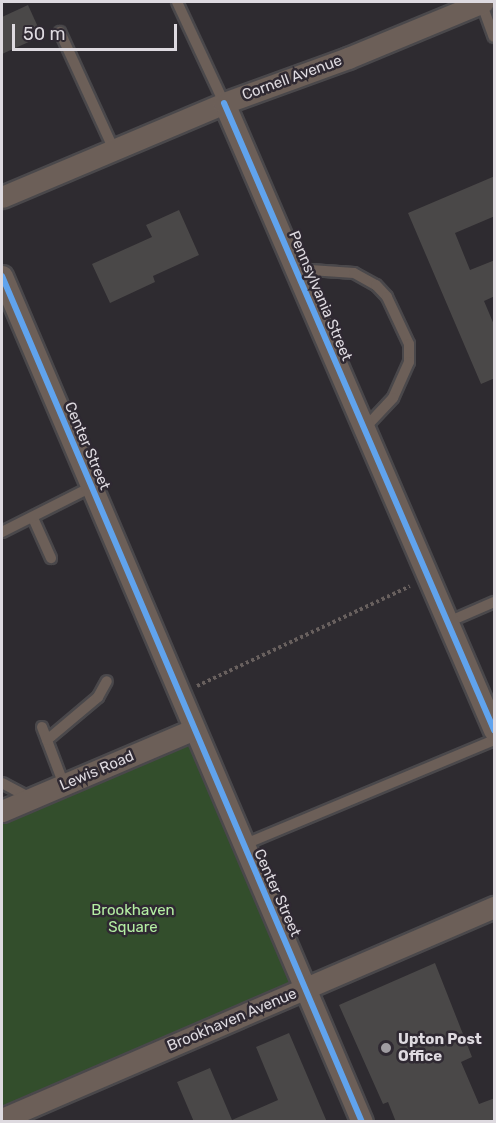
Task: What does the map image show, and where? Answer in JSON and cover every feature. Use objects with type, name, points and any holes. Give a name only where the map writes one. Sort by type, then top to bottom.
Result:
[{"type":"street","name":"Cornell Avenue","points":[[2,197],[224,103],[348,58],[482,2]]},
{"type":"street","name":"Pennsylvania Street","points":[[224,103],[363,430],[495,730]]},
{"type":"street","name":"Center Street","points":[[2,276],[177,695],[306,988],[362,1122]]},
{"type":"street","name":"Lewis Road","points":[[2,811],[192,730]]},
{"type":"street","name":"Brookhaven Avenue","points":[[2,1119],[495,907]]},
{"type":"lane","points":[[177,2],[224,103]]},
{"type":"lane","points":[[482,2],[495,37]]},
{"type":"lane","points":[[60,32],[114,150]]},
{"type":"lane","points":[[296,269],[354,273],[376,285],[387,297],[409,344],[409,362],[393,398],[363,430]]},
{"type":"lane","points":[[2,532],[91,487]]},
{"type":"lane","points":[[33,518],[51,558]]},
{"type":"lane","points":[[447,622],[495,602]]},
{"type":"lane","points":[[47,740],[98,697],[107,681]]},
{"type":"lane","points":[[42,727],[64,785]]},
{"type":"lane","points":[[243,845],[495,740]]},
{"type":"lane","points":[[2,783],[31,798]]},
{"type":"path","points":[[177,695],[427,578]]},
{"type":"green space","name":"Brookhaven Square","points":[[192,730],[306,988],[2,1119],[2,813]]},
{"type":"building","points":[[28,5],[42,36],[2,54],[2,17]]},
{"type":"building","points":[[495,176],[495,216],[455,233],[470,270],[495,260],[495,296],[484,301],[495,327],[495,378],[481,384],[408,213]]},
{"type":"building","points":[[179,210],[199,255],[153,276],[155,282],[110,303],[92,264],[152,237],[146,225]]},
{"type":"building","name":"Upton Post Office","points":[[435,963],[472,1057],[461,1062],[479,1104],[495,1098],[495,1122],[396,1122],[388,1102],[383,1104],[339,1005]]},
{"type":"building","points":[[289,1033],[327,1122],[194,1122],[177,1082],[210,1068],[232,1120],[278,1100],[256,1047]]},
{"type":"cycle path","points":[[224,103],[494,730]]},
{"type":"cycle path","points":[[2,276],[362,1122]]},
{"type":"place","name":"Upton Post Office","points":[[386,1048]]}]
